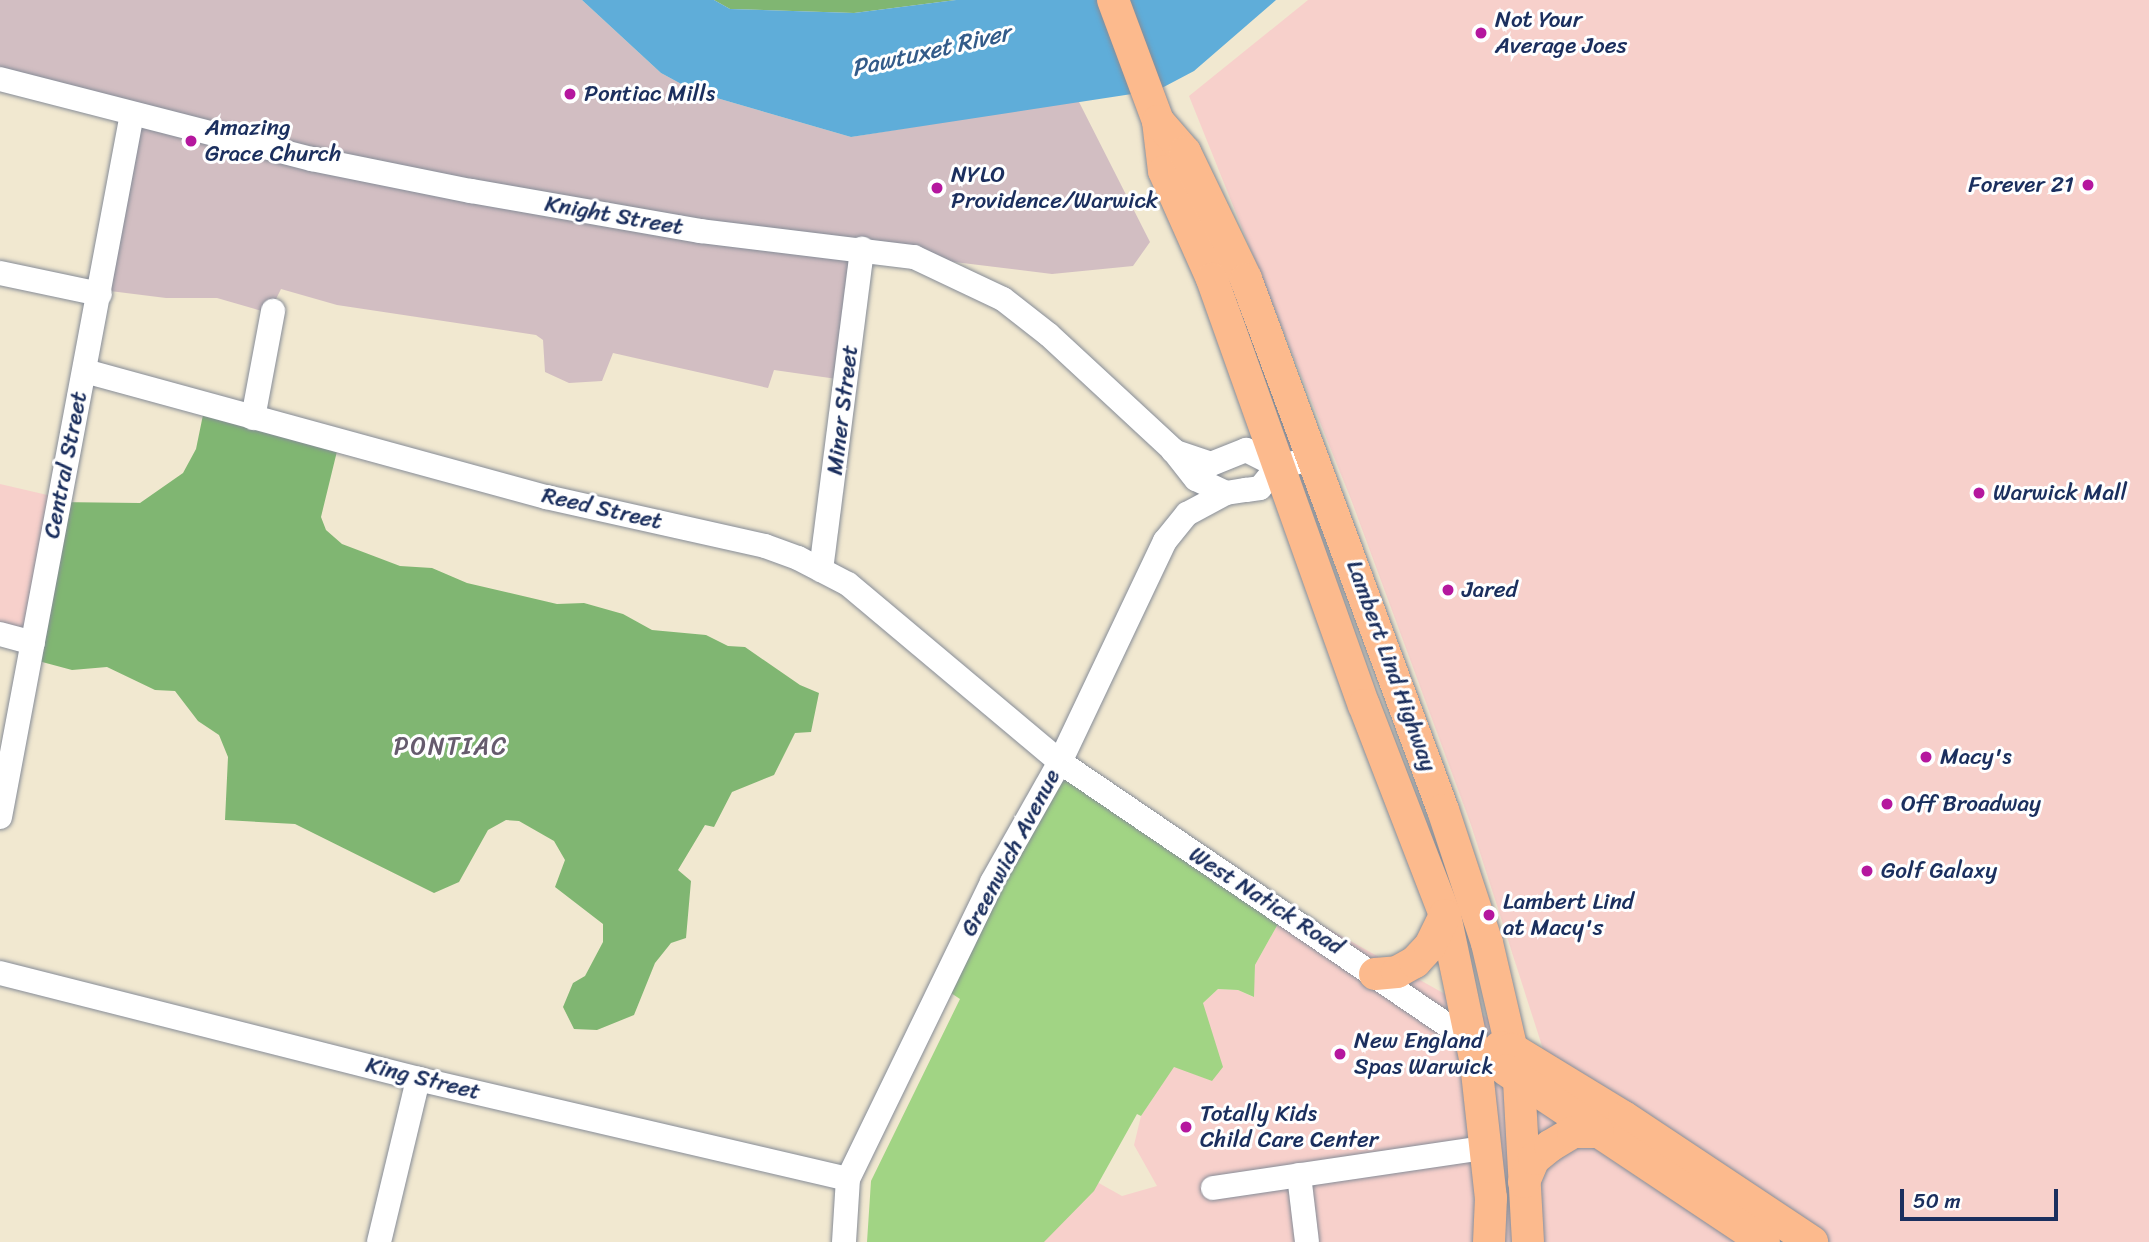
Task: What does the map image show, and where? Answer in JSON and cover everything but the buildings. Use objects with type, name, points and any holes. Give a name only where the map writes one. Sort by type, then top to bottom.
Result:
[{"type":"main road","name":"Lambert Lind Highway","points":[[1113,0],[1158,121],[1164,171],[1212,279],[1278,466],[1445,915],[1470,1041],[1490,1198],[1489,1242]]},
{"type":"main road","name":"Lambert Lind Highway","points":[[1158,121],[1185,152],[1246,279],[1443,810],[1486,943],[1512,1049],[1518,1081],[1528,1242]]},
{"type":"main road","points":[[1375,974],[1397,972],[1415,962],[1430,946],[1445,915]]},
{"type":"main road","name":"West Natick Road","points":[[1470,1041],[1512,1049],[1624,1116],[1812,1242]]},
{"type":"main road","name":"West Natick Road","points":[[1470,1041],[1518,1081],[1764,1242]]},
{"type":"main road","points":[[1524,1182],[1534,1159],[1550,1146],[1573,1132],[1598,1132]]},
{"type":"street","name":"Knight Street","points":[[0,79],[312,159],[471,191],[701,231],[914,257],[1003,299],[1064,347],[1172,450],[1196,479],[1226,493]]},
{"type":"street","name":"Central Street","points":[[0,817],[132,114]]},
{"type":"street","name":"Miner Street","points":[[821,570],[862,249]]},
{"type":"street","points":[[0,273],[100,294]]},
{"type":"street","points":[[253,418],[273,311]]},
{"type":"street","name":"Reed Street","points":[[85,371],[546,497],[765,546],[848,584],[1059,762]]},
{"type":"street","name":"Knight Street","points":[[1172,450],[1211,464],[1246,450],[1278,466]]},
{"type":"street","points":[[1226,493],[1260,488],[1278,466],[1313,459]]},
{"type":"street","name":"Greenwich Avenue","points":[[844,1242],[848,1179],[992,882],[1059,762],[1165,541],[1187,514],[1226,493]]},
{"type":"street","points":[[0,634],[33,643]]},
{"type":"street","name":"West Natick Road","points":[[1059,762],[1470,1041]]},
{"type":"street","name":"King Street","points":[[0,973],[418,1079],[848,1179]]},
{"type":"street","points":[[379,1242],[418,1079]]},
{"type":"street","points":[[1213,1188],[1484,1148]]},
{"type":"street","points":[[1299,1175],[1307,1242]]},
{"type":"shaded area","points":[[0,0],[582,0],[661,73],[696,92],[851,137],[1078,100],[1150,242],[1133,266],[1052,274],[864,251],[844,380],[774,370],[768,388],[613,353],[602,381],[569,383],[545,372],[543,340],[536,335],[337,305],[281,289],[269,313],[217,298],[166,298],[102,290],[131,117],[0,81]]},
{"type":"shaded area","points":[[1308,0],[2149,0],[2149,1242],[1039,1242],[1097,1182],[1122,1196],[1157,1186],[1134,1145],[1141,1116],[1174,1066],[1212,1081],[1203,1003],[1218,989],[1238,990],[1253,997],[1255,965],[1288,906],[1543,1049],[1471,825],[1352,502],[1189,96]]},
{"type":"shaded area","points":[[0,484],[56,497],[32,634],[0,636]]},
{"type":"green space","points":[[714,0],[956,0],[854,13],[730,9]]},
{"type":"green space","points":[[204,410],[339,443],[321,517],[326,530],[342,544],[400,566],[432,568],[467,583],[557,604],[584,603],[623,614],[652,630],[706,635],[728,646],[745,647],[800,685],[819,693],[811,732],[795,733],[774,775],[732,792],[714,827],[705,825],[678,870],[691,881],[686,938],[671,943],[655,963],[634,1015],[597,1030],[574,1029],[563,1007],[573,983],[585,976],[603,942],[603,924],[555,887],[565,860],[554,841],[519,821],[506,820],[488,830],[459,882],[434,893],[295,824],[225,820],[228,757],[219,735],[198,721],[175,691],[155,690],[107,667],[72,670],[31,659],[56,502],[140,503],[183,473],[196,449]]},
{"type":"green space","points":[[1058,764],[1288,906],[1255,965],[1254,997],[1238,990],[1218,989],[1203,1003],[1223,1067],[1212,1081],[1174,1067],[1141,1116],[1137,1114],[1094,1191],[1044,1242],[867,1242],[871,1181],[960,999],[942,987]]},
{"type":"water","name":"Pawtuxet River","points":[[582,0],[714,0],[730,9],[854,13],[956,0],[1276,0],[1194,71],[1158,90],[851,137],[696,92],[661,73]]},
{"type":"place","name":"Not Your Average Joes","points":[[1481,33]]},
{"type":"place","name":"Pontiac Mills","points":[[570,94]]},
{"type":"place","name":"Amazing Grace Church","points":[[191,141]]},
{"type":"place","name":"Forever 21","points":[[2088,185]]},
{"type":"place","name":"NYLO Providence/Warwick","points":[[937,188]]},
{"type":"place","name":"Warwick Mall","points":[[1979,493]]},
{"type":"place","name":"Jared","points":[[1448,590]]},
{"type":"place","name":"Macy's","points":[[1926,757]]},
{"type":"place","name":"Off Broadway","points":[[1887,804]]},
{"type":"place","name":"Golf Galaxy","points":[[1867,871]]},
{"type":"place","name":"Lambert Lind at Macy's","points":[[1489,915]]},
{"type":"place","name":"New England Spas Warwick","points":[[1340,1054]]},
{"type":"place","name":"Totally Kids Child Care Center","points":[[1186,1127]]},
{"type":"district","name":"PONTIAC","points":[[451,747]]}]
